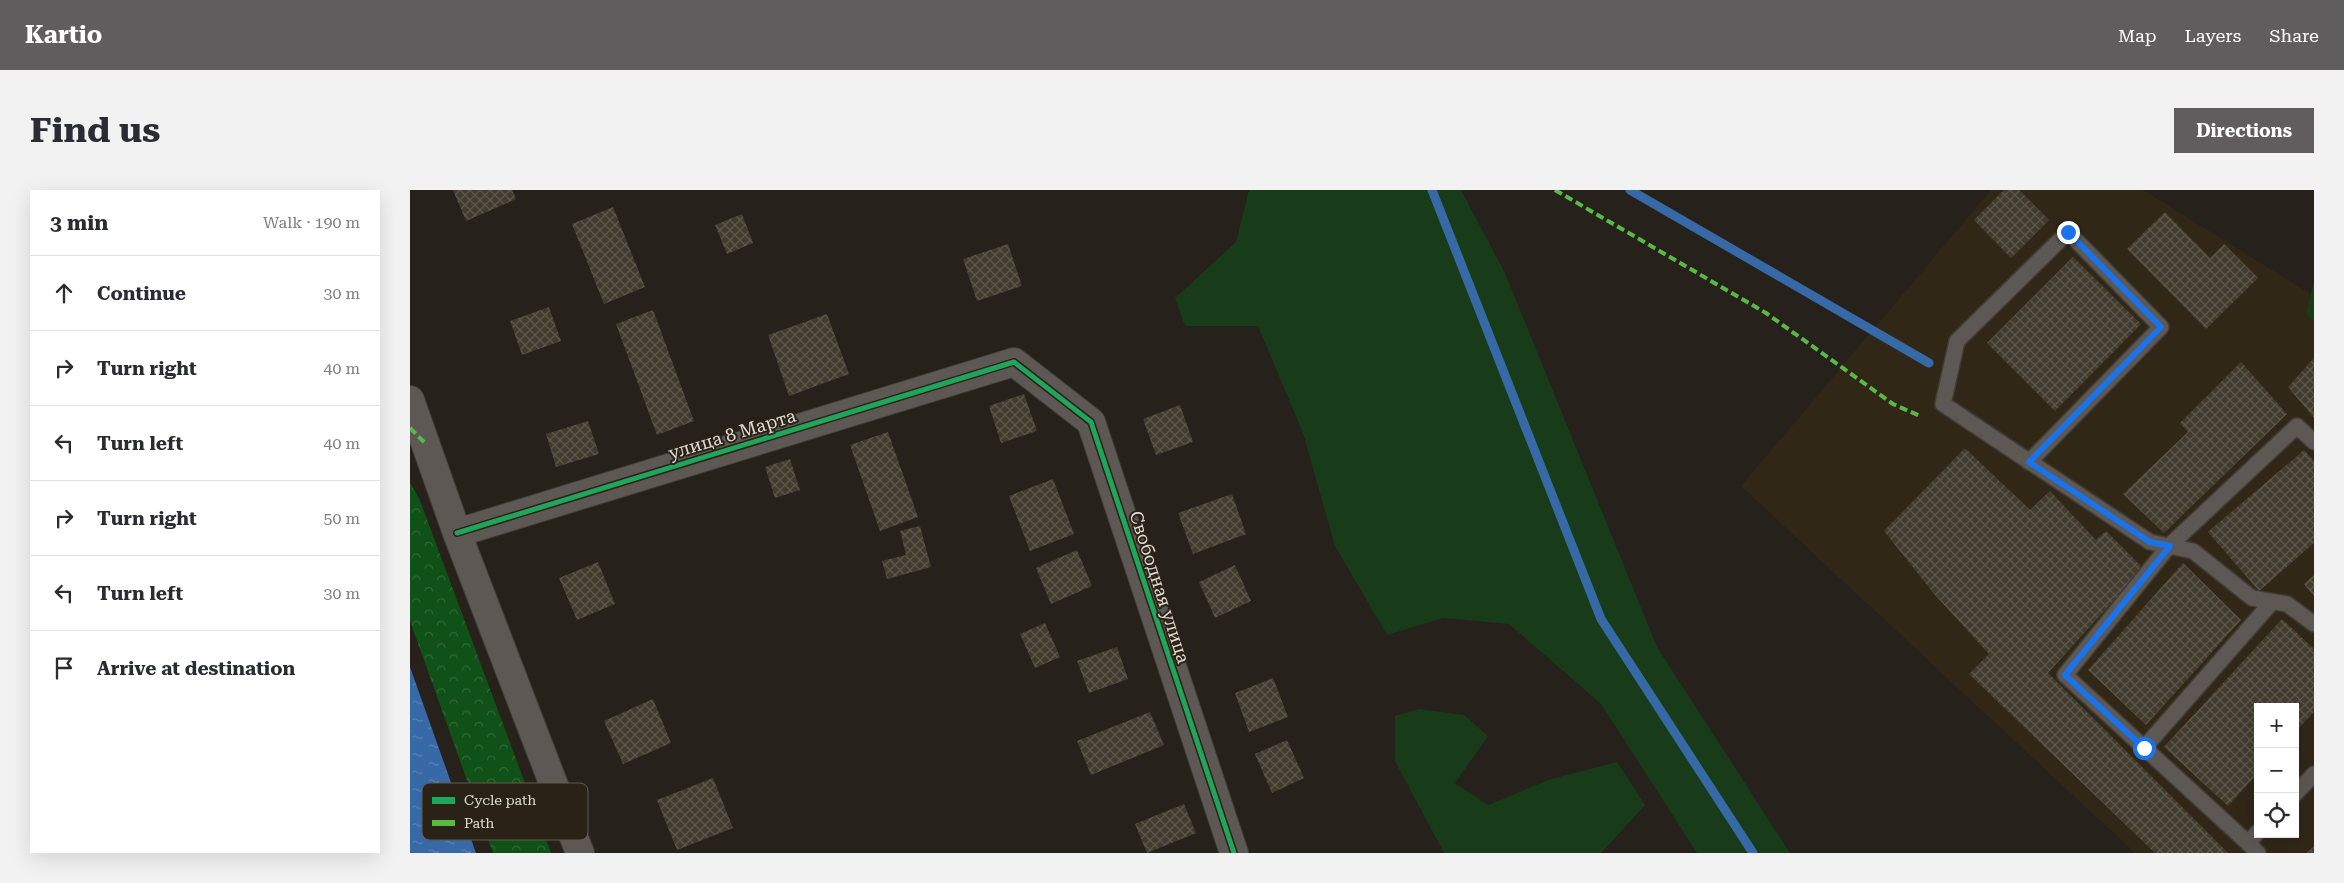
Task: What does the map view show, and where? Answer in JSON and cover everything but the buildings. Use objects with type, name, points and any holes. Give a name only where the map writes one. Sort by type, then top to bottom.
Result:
[{"type":"street","name":"улица 8 Марта","points":[[457,533],[1014,362]]},
{"type":"street","name":"Свободная улица","points":[[1014,362],[1091,422],[1234,853]]},
{"type":"street","points":[[410,400],[457,533],[553,783]]},
{"type":"street","points":[[575,840],[580,853]]},
{"type":"lane","points":[[2029,462],[2161,327],[2068,232],[1957,341],[1942,404],[2029,462],[2150,542],[2193,551],[2252,598],[2287,604],[2314,624]]},
{"type":"lane","points":[[2254,843],[2144,748],[2065,675],[2170,546],[2297,426],[2314,442]]},
{"type":"lane","points":[[2144,748],[2272,602]]},
{"type":"lane","points":[[2296,793],[2314,774]]},
{"type":"shaded area","points":[[1991,190],[2143,190],[2314,296],[2314,853],[2135,853],[1741,486]]},
{"type":"green space","points":[[1249,190],[1461,190],[1505,273],[1657,647],[1790,853],[1697,853],[1601,704],[1509,624],[1443,618],[1387,635],[1335,546],[1303,433],[1258,326],[1185,326],[1175,298],[1236,242]]},
{"type":"green space","points":[[2314,282],[2314,321],[2306,314]]},
{"type":"green space","points":[[410,483],[419,498],[525,783],[468,783],[410,621]]},
{"type":"green space","points":[[1419,709],[1464,715],[1488,736],[1455,783],[1488,805],[1548,780],[1617,762],[1645,805],[1601,853],[1444,853],[1395,761],[1395,716]]},
{"type":"green space","points":[[488,840],[546,840],[551,853],[493,853]]},
{"type":"water","points":[[410,667],[451,783],[422,783],[422,840],[471,840],[476,853],[410,853]]},
{"type":"waterway","points":[[1432,190],[1601,619],[1753,853]]},
{"type":"waterway","points":[[1630,190],[1929,363]]},
{"type":"marked path","points":[[1555,190],[1766,313],[1893,404],[1920,416]]},
{"type":"marked path","points":[[410,428],[425,443]]},
{"type":"cycle path","points":[[457,533],[1014,362],[1091,422],[1234,853]]},
{"type":"route","points":[[2068,232],[2161,327],[2029,462],[2150,542],[2170,546],[2065,675],[2144,748]]}]
